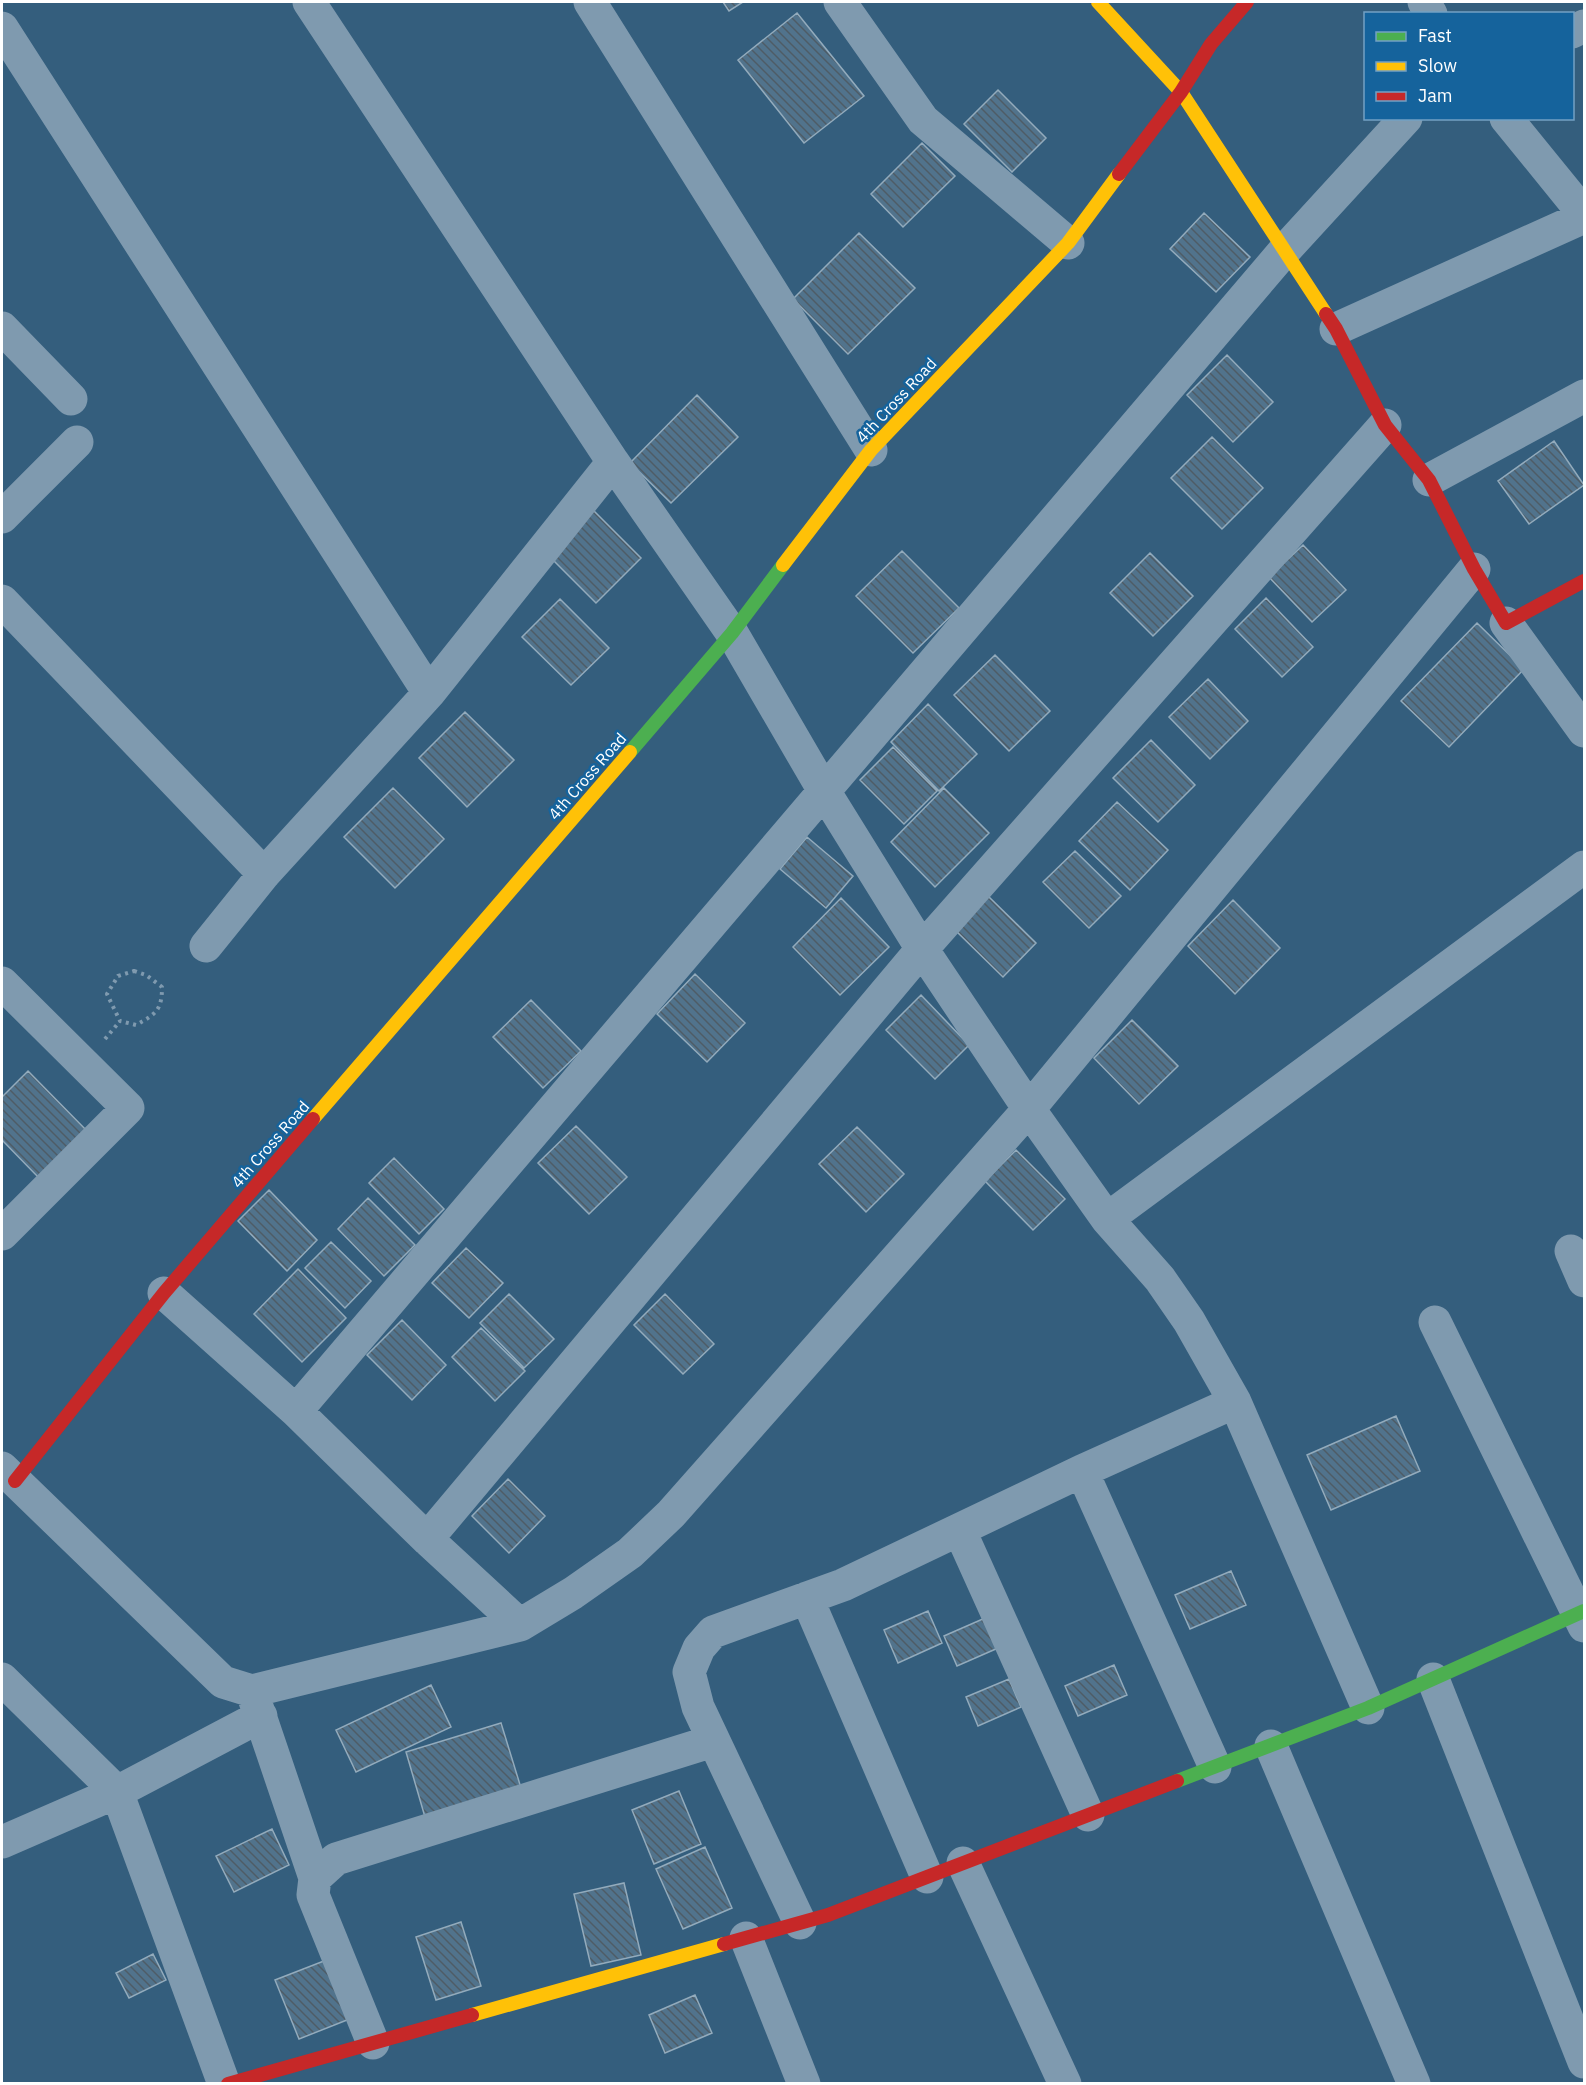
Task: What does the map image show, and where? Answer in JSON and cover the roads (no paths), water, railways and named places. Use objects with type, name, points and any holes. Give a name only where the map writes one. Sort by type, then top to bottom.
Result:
[{"type":"street","points":[[309,2],[614,462],[732,633],[824,791],[922,949],[1029,1109],[1107,1219],[1160,1279],[1189,1321],[1235,1402],[1368,1708]]},
{"type":"street","points":[[590,2],[871,450]]},
{"type":"street","points":[[840,2],[923,120],[1068,243]]},
{"type":"street","points":[[1098,2],[1181,92],[1336,329],[1384,425],[1429,480],[1474,569],[1506,623],[1584,731]]},
{"type":"street","name":"4th Cross Road","points":[[8,1474],[732,633],[871,450],[1068,243],[1181,92],[1211,44],[1247,2]]},
{"type":"street","points":[[2,28],[429,693]]},
{"type":"street","points":[[296,1411],[1284,250],[1404,120]]},
{"type":"street","points":[[1336,329],[1584,216],[1508,120]]},
{"type":"street","points":[[2,328],[71,399]]},
{"type":"street","points":[[1429,480],[1584,396]]},
{"type":"street","points":[[427,1539],[922,949],[1384,425]]},
{"type":"street","points":[[2,517],[77,442]]},
{"type":"street","points":[[206,946],[264,874],[429,693],[614,462]]},
{"type":"street","points":[[2,1842],[117,1792],[256,1703],[520,1625],[573,1593],[630,1553],[671,1514],[1029,1109],[1474,569]]},
{"type":"street","points":[[1506,623],[1584,581]]},
{"type":"street","points":[[2,601],[264,874]]},
{"type":"street","points":[[1107,1219],[1584,867]]},
{"type":"street","points":[[2,983],[128,1108],[2,1234]]},
{"type":"street","points":[[1571,1251],[1584,1281]]},
{"type":"street","points":[[164,1293],[296,1411],[427,1539],[520,1625]]},
{"type":"street","points":[[2,1678],[117,1792],[226,2084],[828,1915],[1368,1708],[1583,1617],[1435,1322]]},
{"type":"street","points":[[800,1923],[698,1707],[689,1672],[699,1648],[713,1632],[843,1585],[1235,1402]]},
{"type":"street","points":[[1082,1472],[1215,1767]]},
{"type":"street","points":[[8,1474],[223,1683],[256,1703],[315,1878],[314,1895],[373,2043]]},
{"type":"street","points":[[960,1531],[1088,1815]]},
{"type":"street","points":[[807,1598],[927,1877]]},
{"type":"street","points":[[1433,1679],[1584,2062]]},
{"type":"street","points":[[315,1878],[336,1859],[713,1741]]},
{"type":"street","points":[[1270,1746],[1414,2084]]},
{"type":"street","points":[[963,1863],[1065,2084]]},
{"type":"street","points":[[746,1938],[804,2084]]}]
